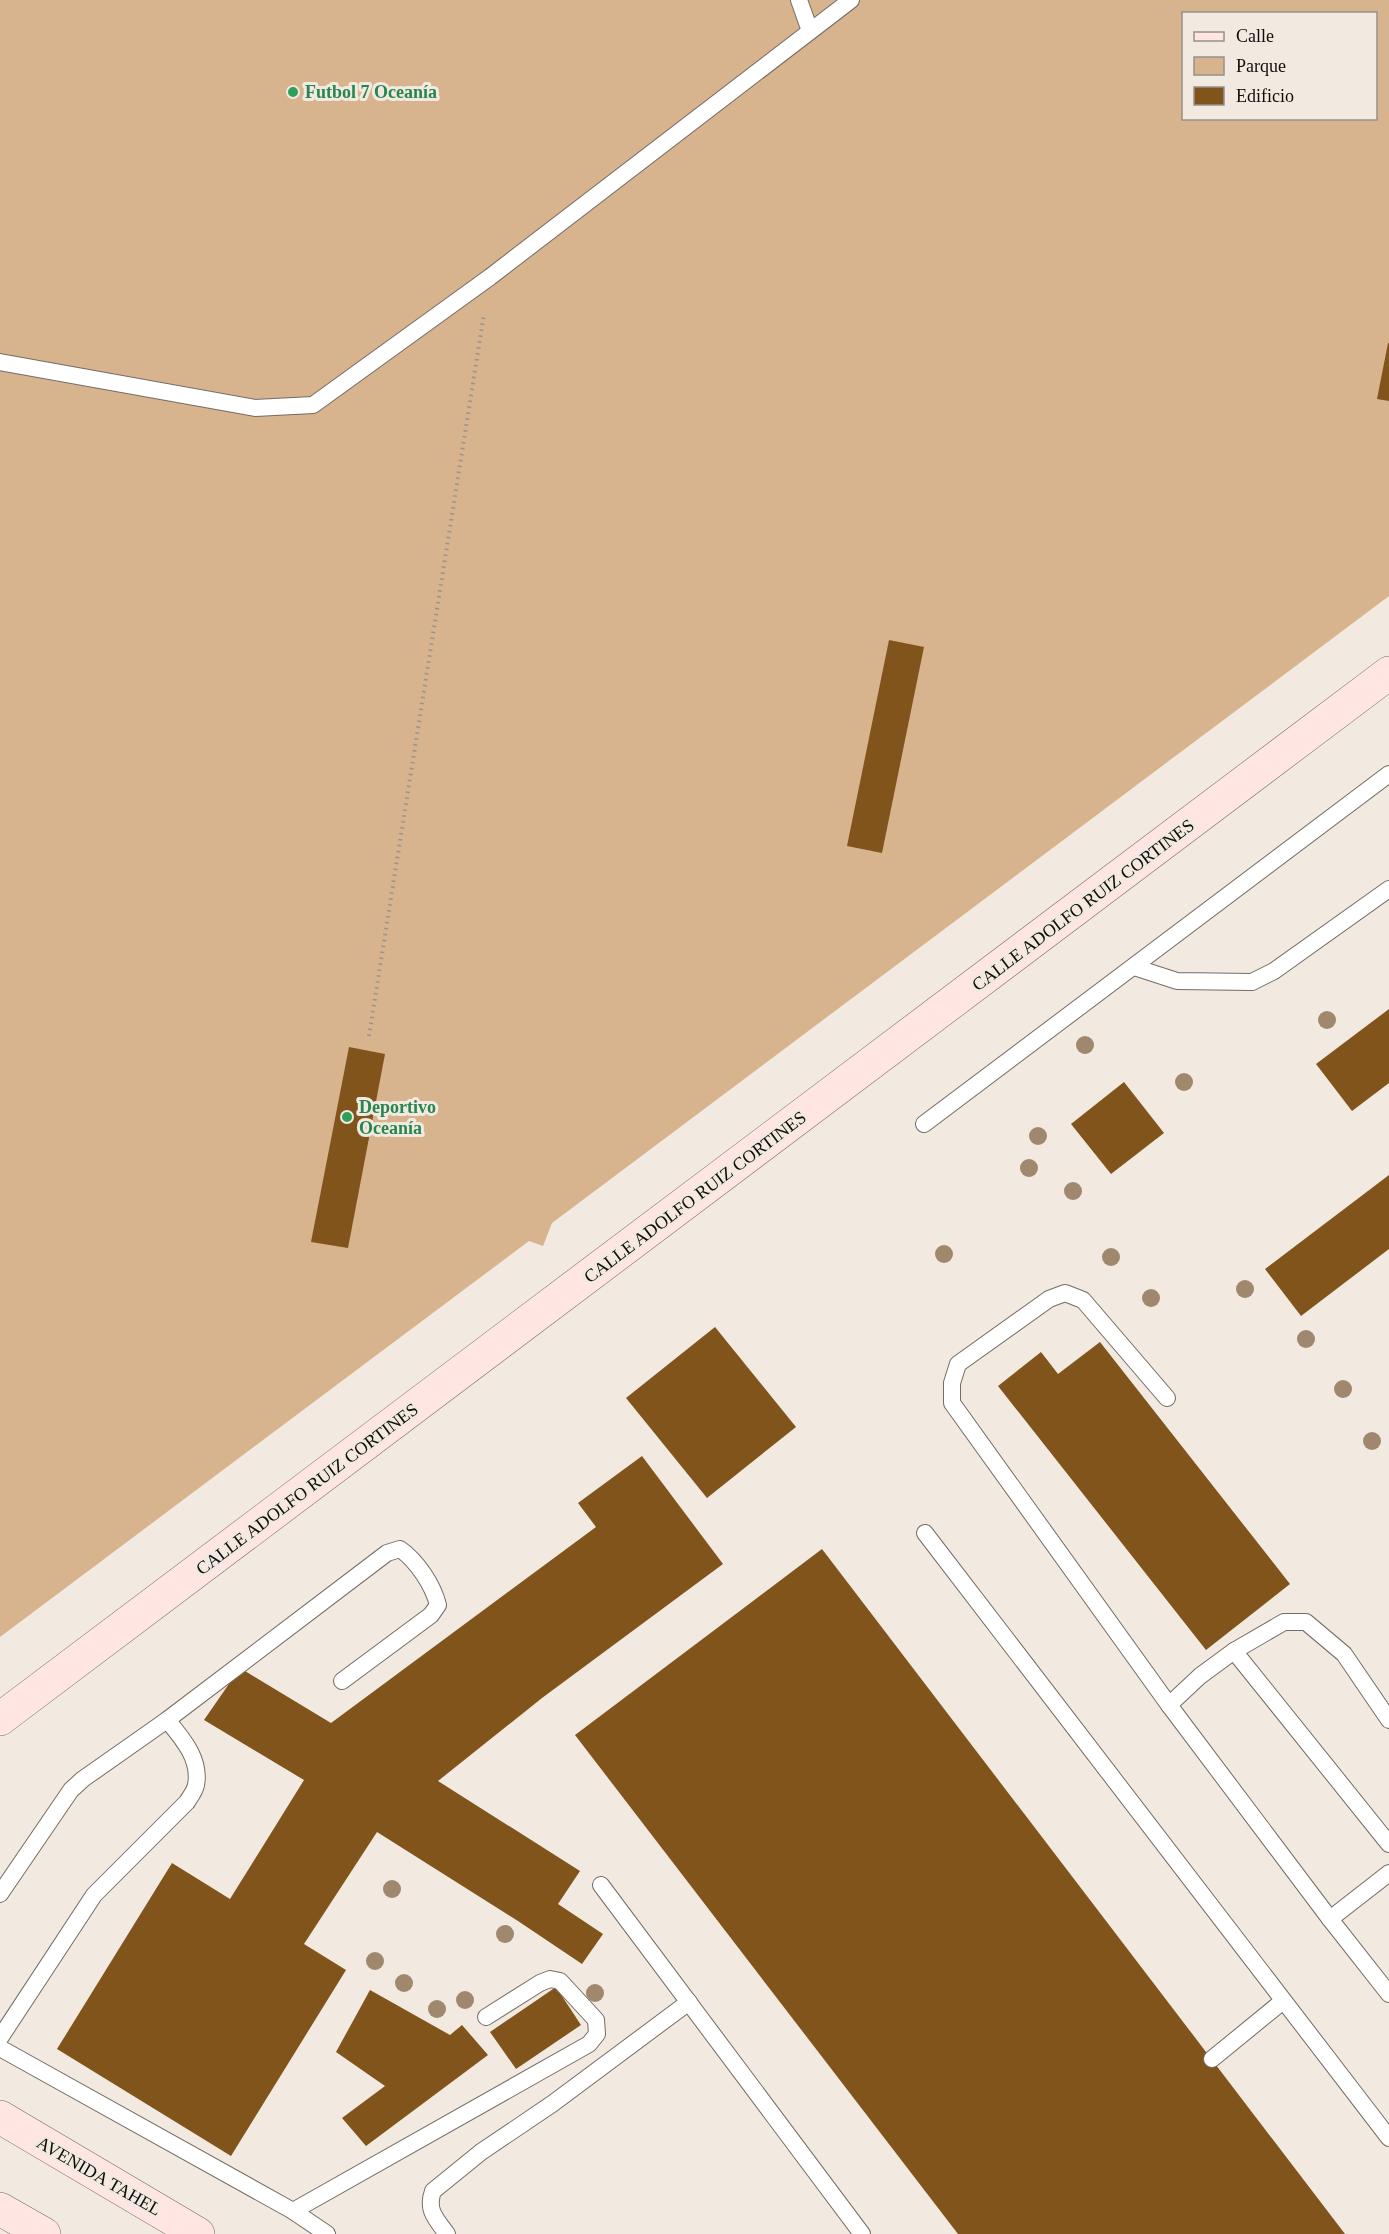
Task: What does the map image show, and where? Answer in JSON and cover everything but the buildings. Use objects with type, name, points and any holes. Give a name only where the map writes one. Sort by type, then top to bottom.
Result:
[{"type":"street","name":"CALLE ADOLFO RUIZ CORTINES","points":[[0,1719],[1389,673]]},
{"type":"street","name":"AVENIDA TAHEL","points":[[0,2117],[198,2234]]},
{"type":"street","points":[[0,2209],[44,2234]]},
{"type":"lane","points":[[798,0],[810,31]]},
{"type":"lane","points":[[0,362],[255,408],[313,405],[490,277],[851,0]]},
{"type":"lane","points":[[924,1124],[1389,774]]},
{"type":"lane","points":[[1134,967],[1177,981],[1252,982],[1274,972],[1389,889]]},
{"type":"lane","points":[[1167,1398],[1083,1300],[1065,1293],[1049,1299],[957,1364],[952,1383],[952,1403],[1169,1706],[1389,1994]]},
{"type":"lane","points":[[925,1533],[1389,2138]]},
{"type":"lane","points":[[0,1894],[71,1790],[83,1779],[167,1720],[387,1553],[400,1549],[411,1556],[435,1594],[438,1605],[431,1615],[342,1681]]},
{"type":"lane","points":[[1169,1706],[1200,1676],[1234,1651],[1284,1622],[1306,1622],[1344,1654],[1389,1720]]},
{"type":"lane","points":[[1234,1651],[1389,1844]]},
{"type":"lane","points":[[0,2038],[94,1895],[187,1802],[196,1786],[195,1765],[188,1745],[167,1720]]},
{"type":"lane","points":[[1330,1919],[1389,1873]]},
{"type":"lane","points":[[601,1885],[862,2234]]},
{"type":"lane","points":[[293,2211],[589,2044],[597,2034],[596,2020],[560,1981],[550,1979],[486,2017]]},
{"type":"lane","points":[[1212,2059],[1283,2001]]},
{"type":"lane","points":[[447,2234],[431,2212],[429,2200],[433,2191],[481,2152],[552,2104],[689,2002]]},
{"type":"lane","points":[[0,2048],[293,2211],[327,2234]]},
{"type":"path","points":[[369,1036],[490,277]]},
{"type":"green space","name":"Deportivo Oceanía","points":[[0,0],[1389,0],[1389,596],[552,1223],[543,1246],[529,1241],[0,1637]]},
{"type":"place","name":"Futbol 7 Oceanía","points":[[293,92]]},
{"type":"place","name":"Deportivo Oceanía","points":[[347,1117]]}]
